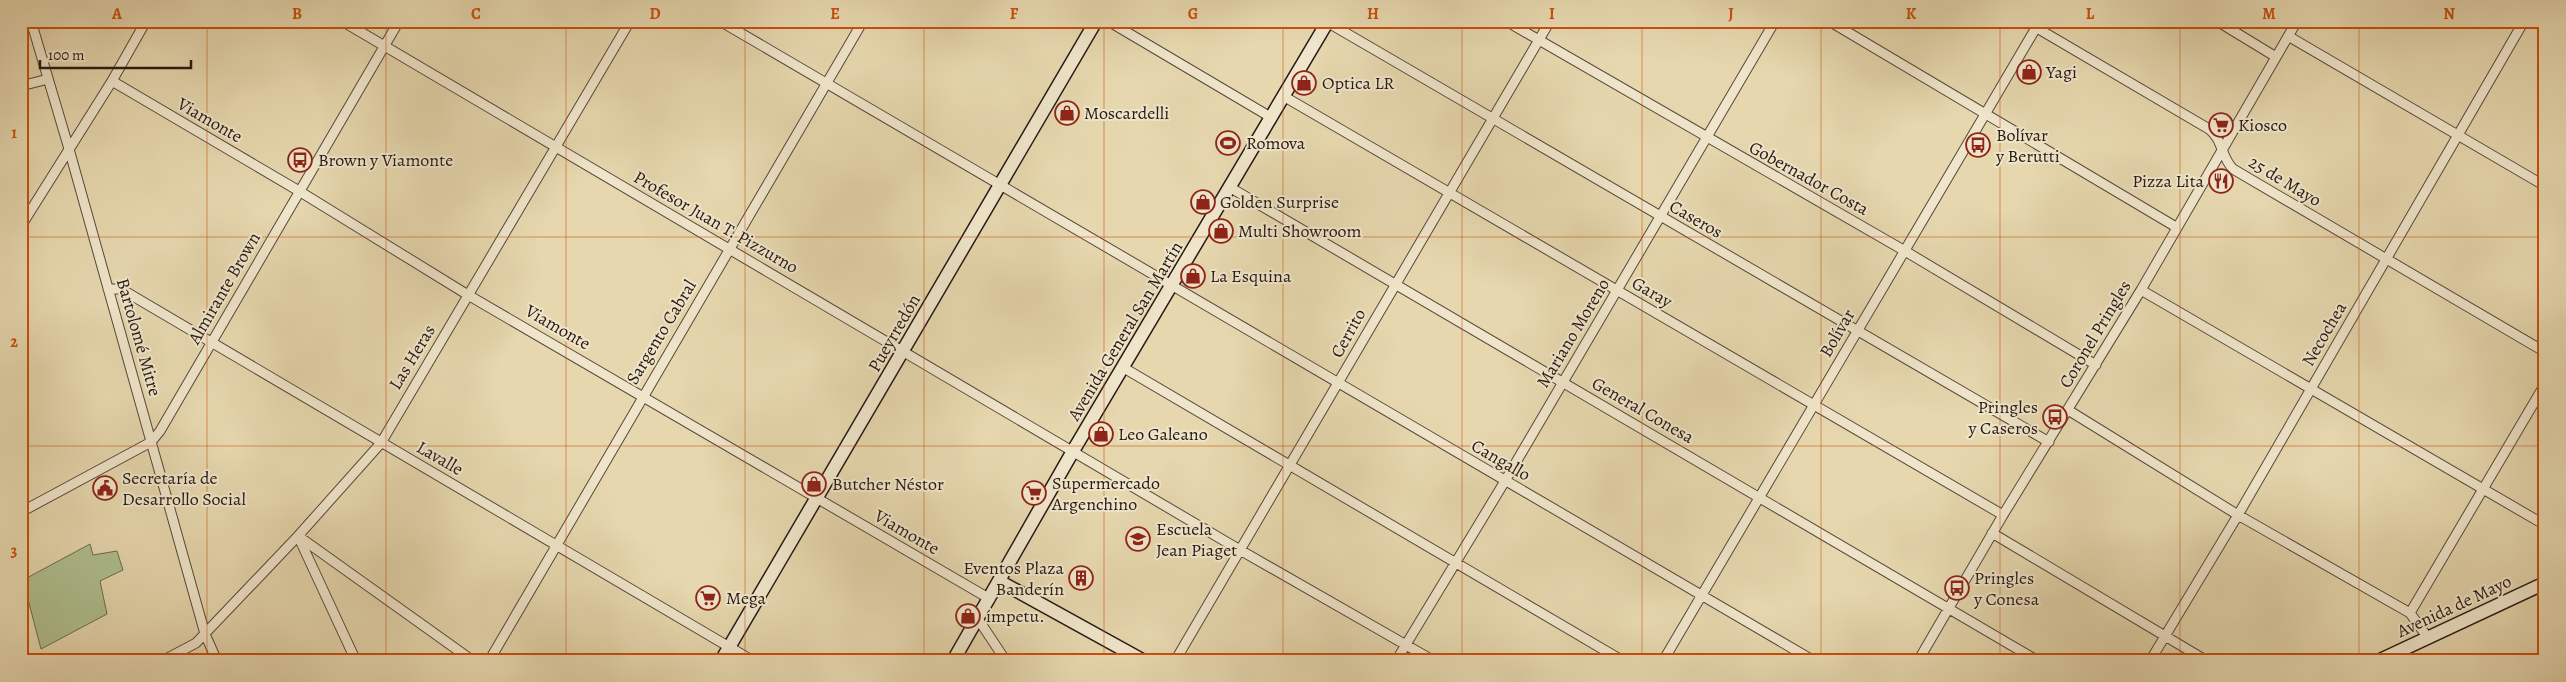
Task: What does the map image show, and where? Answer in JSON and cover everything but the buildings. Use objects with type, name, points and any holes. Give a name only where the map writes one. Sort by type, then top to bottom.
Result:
[{"type":"street","name":"Bartolomé Mitre","points":[[31,21],[69,149],[205,634],[217,661]]},
{"type":"street","points":[[21,226],[112,81],[146,21]]},
{"type":"street","name":"Profesor Juan T. Pizzurno","points":[[342,21],[904,350],[1240,550],[1434,661]]},
{"type":"street","name":"Almirante Brown","points":[[151,442],[212,342],[399,21]]},
{"type":"street","name":"Las Heras","points":[[162,661],[196,644],[298,536],[380,443],[630,21]]},
{"type":"street","name":"Cangallo","points":[[720,21],[1814,661]]},
{"type":"street","name":"Sargento Cabral","points":[[489,661],[863,21]]},
{"type":"street","name":"Pueyrredón","points":[[721,661],[1096,21]]},
{"type":"street","points":[[1108,21],[1272,118]]},
{"type":"street","name":"Gobernador Costa","points":[[1506,21],[1905,251],[2096,365]]},
{"type":"street","name":"Cerrito","points":[[1174,661],[1550,21]]},
{"type":"street","name":"Mariano Moreno","points":[[1396,661],[1453,563],[1505,481],[1775,21]]},
{"type":"street","points":[[1829,21],[2176,227]]},
{"type":"street","name":"25 de Mayo","points":[[2026,21],[2038,24],[2209,129],[2219,139],[2224,158],[2232,169],[2545,352]]},
{"type":"street","points":[[2217,21],[2276,57]]},
{"type":"street","name":"Coronel Pringles","points":[[1918,661],[2003,515],[2141,290],[2297,21]]},
{"type":"street","name":"Necochea","points":[[2150,661],[2238,515],[2524,21]]},
{"type":"street","name":"Avenida General San Martín","points":[[954,661],[1073,451],[1173,286],[1328,22]]},
{"type":"street","name":"Caseros","points":[[1328,22],[2049,442]]},
{"type":"street","name":"Bolívar","points":[[1663,661],[1760,498],[1856,330],[1905,251],[2038,24]]},
{"type":"street","points":[[2288,36],[2459,134],[2545,186]]},
{"type":"street","points":[[21,86],[48,79]]},
{"type":"street","name":"Viamonte","points":[[112,81],[299,190],[468,294],[990,599]]},
{"type":"street","name":"Garay","points":[[1285,97],[2003,515]]},
{"type":"street","name":"General Conesa","points":[[1231,188],[2038,661]]},
{"type":"street","name":"Lavalle","points":[[108,290],[121,289],[380,443],[754,661]]},
{"type":"street","points":[[2141,290],[2545,525]]},
{"type":"street","points":[[1124,368],[1453,563],[1623,661]]},
{"type":"street","points":[[2410,613],[2545,384]]},
{"type":"street","points":[[2068,410],[2238,515],[2410,613],[2428,638]]},
{"type":"street","points":[[21,512],[151,442]]},
{"type":"street","points":[[1992,534],[2207,661]]},
{"type":"street","points":[[298,536],[356,661]]},
{"type":"street","points":[[298,536],[473,661]]},
{"type":"street","points":[[999,581],[1144,661]]},
{"type":"street","name":"Avenida de Mayo","points":[[2378,661],[2545,584]]},
{"type":"street","points":[[978,619],[1006,661]]},
{"type":"green space","points":[[90,544],[93,555],[117,551],[123,570],[100,581],[107,614],[41,649],[23,580]]},
{"type":"place","name":"Yagi","points":[[2029,72]]},
{"type":"place","name":"Optica LR","points":[[1304,83]]},
{"type":"place","name":"Moscardelli","points":[[1067,113]]},
{"type":"place","name":"Kiosco","points":[[2221,125]]},
{"type":"place","name":"Romova","points":[[1228,143]]},
{"type":"place","name":"Bolívar y Berutti","points":[[1978,145]]},
{"type":"place","name":"Brown y Viamonte","points":[[300,160]]},
{"type":"place","name":"Pizza Lita","points":[[2221,181]]},
{"type":"place","name":"Golden Surprise","points":[[1203,202]]},
{"type":"place","name":"Multi Showroom","points":[[1221,231]]},
{"type":"place","name":"La Esquina","points":[[1193,276]]},
{"type":"place","name":"Pringles y Caseros","points":[[2055,417]]},
{"type":"place","name":"Leo Galeano","points":[[1101,434]]},
{"type":"place","name":"Butcher Néstor","points":[[814,484]]},
{"type":"place","name":"Secretaría de Desarrollo Social","points":[[105,488]]},
{"type":"place","name":"Supermercado Argenchino","points":[[1034,493]]},
{"type":"place","name":"Escuela Jean Piaget","points":[[1138,539]]},
{"type":"place","name":"Eventos Plaza Banderín","points":[[1081,578]]},
{"type":"place","name":"Pringles y Conesa","points":[[1957,588]]},
{"type":"place","name":"Mega","points":[[708,598]]},
{"type":"place","name":"ímpetu.","points":[[968,616]]}]
